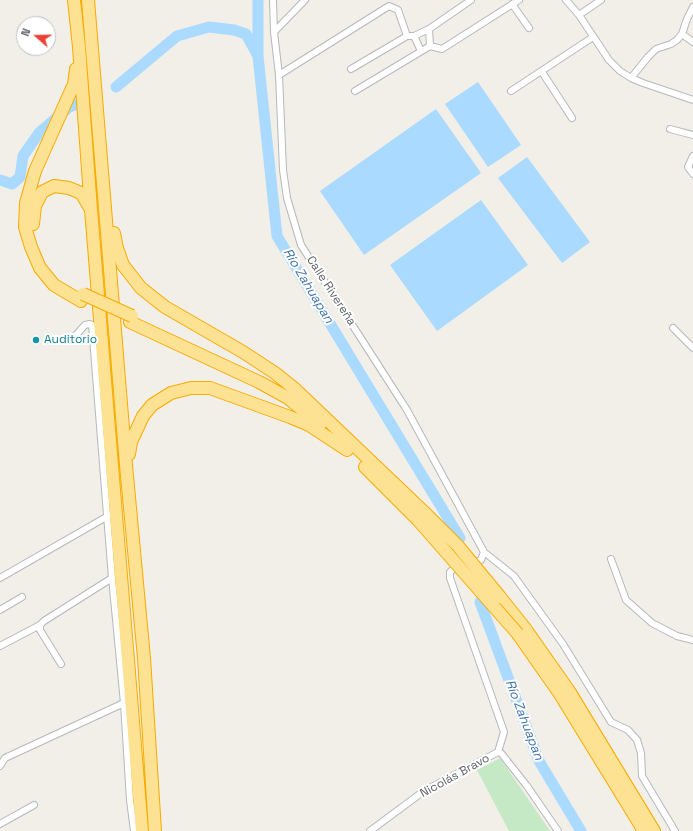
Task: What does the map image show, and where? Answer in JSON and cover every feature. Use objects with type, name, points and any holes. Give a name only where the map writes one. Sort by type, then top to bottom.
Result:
[{"type":"highway","points":[[74,0],[142,831]]},
{"type":"highway","points":[[88,0],[126,465],[144,658],[155,831]]},
{"type":"highway","points":[[79,47],[74,84],[35,171],[26,203],[25,227],[30,246],[40,268],[54,285],[268,380],[288,390],[313,407]]},
{"type":"highway","points":[[82,297],[57,276],[45,263],[35,239],[33,226],[35,206],[42,192],[54,186],[68,188],[81,193],[91,210]]},
{"type":"highway","points":[[106,214],[112,223],[117,248],[123,265],[141,288],[165,307],[243,352],[275,373],[295,389],[421,516],[518,634],[560,694],[644,831]]},
{"type":"highway","points":[[131,319],[259,382],[288,398],[313,418],[421,516],[458,546],[528,632],[569,691],[654,831]]},
{"type":"highway","points":[[126,465],[131,442],[143,416],[152,405],[171,393],[190,388],[210,388],[290,417],[309,425],[347,450]]},
{"type":"street","name":"Calle Rivereña","points":[[273,0],[274,32],[279,74],[283,170],[287,198],[301,245],[407,410],[484,552]]},
{"type":"street","points":[[274,32],[305,0]]},
{"type":"street","points":[[351,69],[411,36],[429,29],[471,0]]},
{"type":"street","points":[[355,91],[430,46],[442,49],[519,0]]},
{"type":"street","points":[[566,0],[579,15],[608,60],[620,71],[630,78],[693,100]]},
{"type":"street","points":[[579,15],[601,0]]},
{"type":"street","points":[[512,4],[529,28]]},
{"type":"street","points":[[279,74],[389,6],[398,10],[421,52]]},
{"type":"street","points":[[630,78],[656,49],[671,44],[682,34],[693,8]]},
{"type":"street","points":[[429,29],[430,46]]},
{"type":"street","points":[[682,34],[693,42]]},
{"type":"street","points":[[511,91],[593,37]]},
{"type":"street","points":[[542,72],[572,118]]},
{"type":"street","points":[[670,129],[693,135]]},
{"type":"street","points":[[693,156],[688,167],[693,174]]},
{"type":"street","points":[[76,336],[85,325],[92,325],[112,578],[124,703],[130,800],[134,831]]},
{"type":"street","points":[[673,328],[693,347]]},
{"type":"street","points":[[0,578],[108,516]]},
{"type":"street","points":[[498,752],[504,732],[450,578],[450,572],[453,569],[481,560],[484,552],[514,576],[563,644],[611,722],[628,730],[637,740],[641,753],[642,776],[675,831]]},
{"type":"street","points":[[611,559],[626,600],[652,623],[677,636],[693,640]]},
{"type":"street","points":[[0,646],[40,625],[112,578]]},
{"type":"street","points":[[0,610],[22,597]]},
{"type":"street","points":[[40,625],[40,630],[61,664]]},
{"type":"street","points":[[0,766],[5,758],[124,703]]},
{"type":"street","name":"Nicolás Bravo","points":[[370,831],[424,791],[498,752],[501,753],[527,786],[558,831]]},
{"type":"street","points":[[0,824],[34,805]]},
{"type":"green space","points":[[500,758],[550,831],[509,831],[477,770]]},
{"type":"water","points":[[478,82],[521,145],[488,167],[445,104]]},
{"type":"water","points":[[436,109],[481,173],[364,255],[320,191]]},
{"type":"water","points":[[527,157],[590,242],[562,263],[498,178]]},
{"type":"water","points":[[481,200],[528,265],[437,331],[390,265]]},
{"type":"waterway","name":"Río Zahuapan","points":[[258,0],[258,56],[277,236],[460,538]]},
{"type":"waterway","points":[[116,87],[177,36],[209,27],[234,30],[246,34],[257,54]]},
{"type":"waterway","points":[[0,180],[12,184],[20,177],[23,156],[39,133],[69,107],[77,104]]},
{"type":"waterway","name":"Río Zahuapan","points":[[480,602],[539,761],[581,831]]},
{"type":"place","name":"Auditorio","points":[[36,340]]}]
